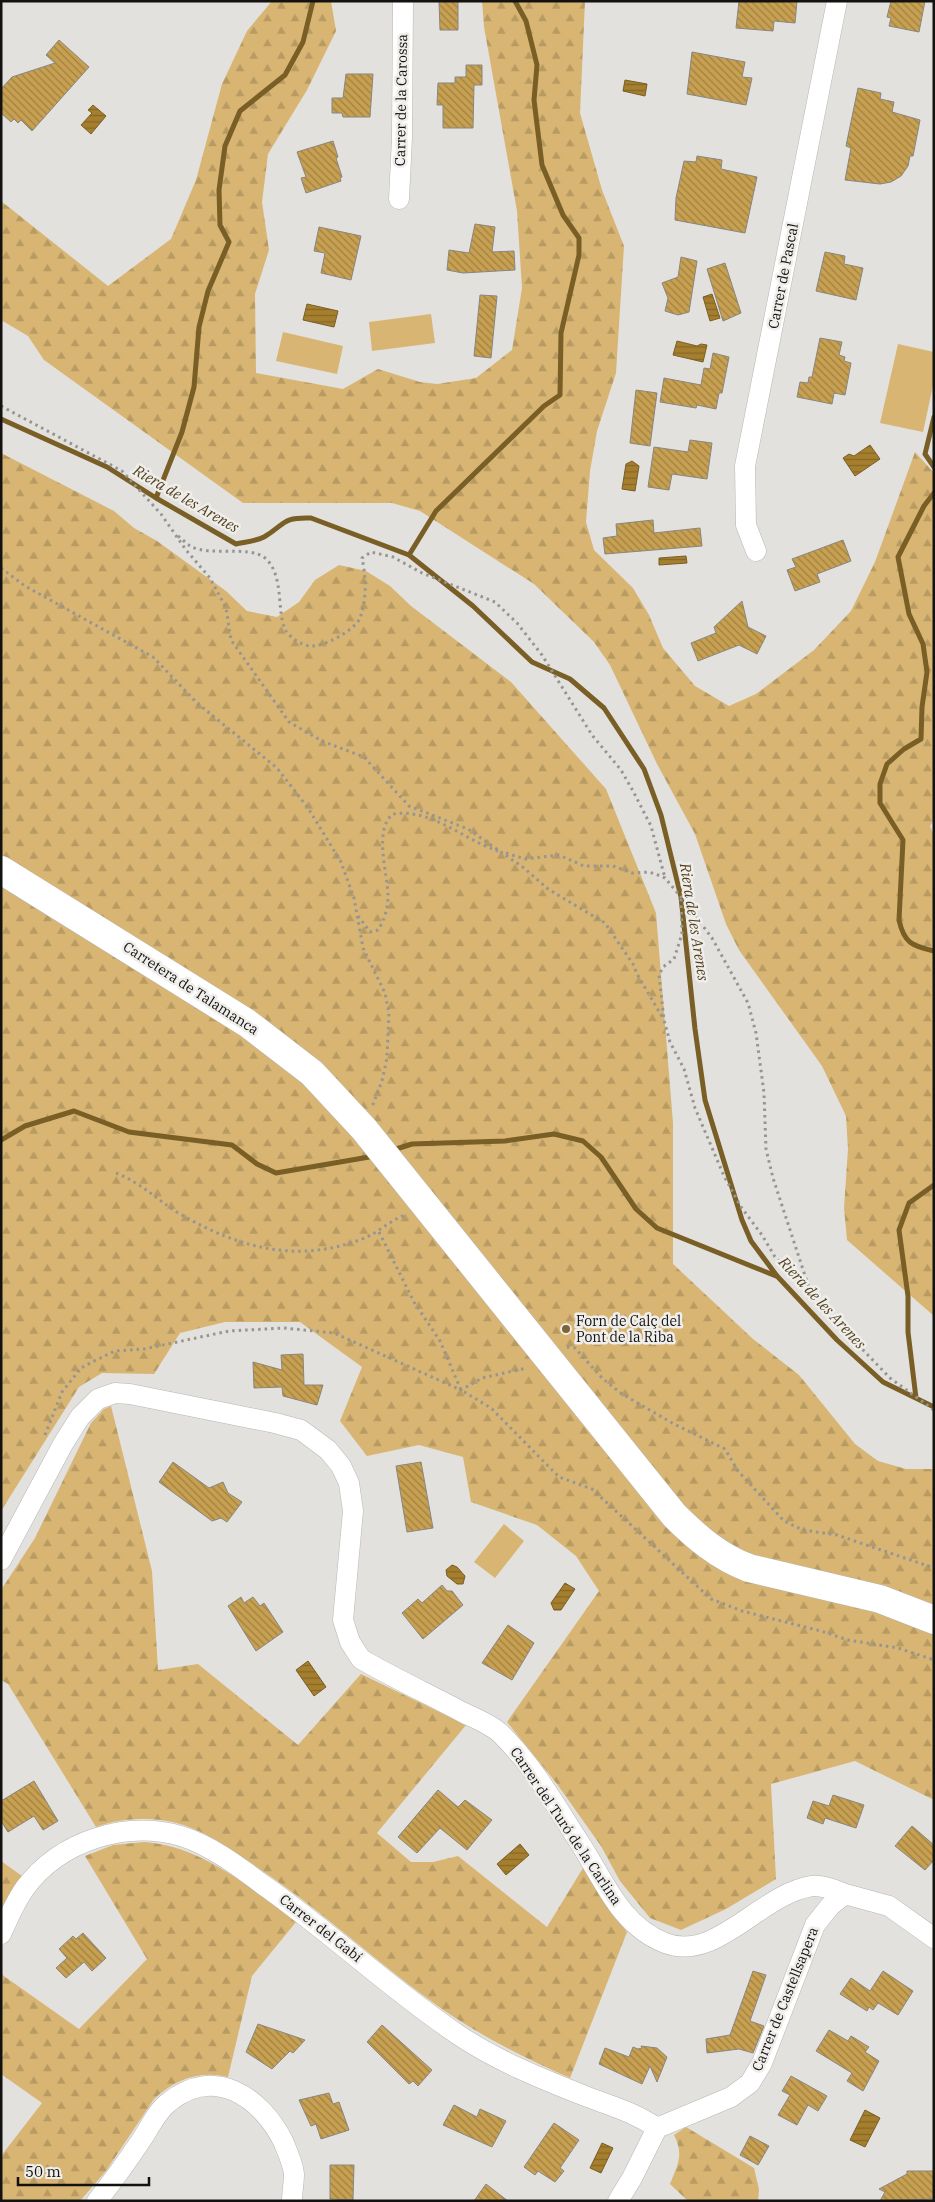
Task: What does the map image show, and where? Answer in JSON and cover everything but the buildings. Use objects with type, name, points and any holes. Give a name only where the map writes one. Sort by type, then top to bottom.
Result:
[{"type":"street","name":"Carrer de la Carossa","points":[[399,199],[402,138],[403,1]]},
{"type":"street","name":"Carrer de Pascal","points":[[756,551],[746,525],[745,466],[837,1]]},
{"type":"street","name":"Carretera de Talamanca","points":[[1,870],[106,934],[280,1046],[329,1089],[408,1183],[546,1359],[674,1515],[696,1536],[734,1563],[880,1599],[934,1620]]},
{"type":"street","name":"Carrer del Turó de la Carlina","points":[[1,1560],[63,1444],[80,1417],[98,1399],[115,1393],[130,1394],[301,1430],[328,1450],[341,1466],[349,1482],[353,1511],[343,1620],[350,1642],[361,1659],[500,1732],[520,1754],[537,1778],[584,1850],[610,1897],[644,1932],[666,1944],[686,1947],[705,1944],[722,1936],[763,1906],[789,1892],[814,1886],[832,1889],[845,1894]]},
{"type":"street","name":"Carrer del Gabí","points":[[1,1934],[26,1888],[50,1863],[77,1846],[103,1835],[128,1831],[181,1836],[231,1862],[280,1896],[458,2035],[533,2073],[586,2097],[628,2110],[657,2128]]},
{"type":"street","points":[[845,1894],[889,1906],[934,1938]]},
{"type":"street","name":"Carrer de Castellsapera","points":[[657,2128],[731,2097],[750,2083],[762,2063],[815,1925],[830,1906],[845,1894]]},
{"type":"street","points":[[97,2201],[121,2171],[167,2103],[186,2090],[205,2085],[220,2086],[238,2092],[254,2102],[266,2115],[289,2154],[294,2173],[292,2201]]},
{"type":"street","points":[[618,2201],[648,2149],[657,2128]]},
{"type":"path","points":[[1,406],[122,471],[161,514],[186,550],[210,578],[226,608],[231,640],[289,722],[322,742],[364,757],[409,806],[468,829],[524,868],[548,889],[605,923],[633,964],[664,1020]]},
{"type":"path","points":[[176,535],[191,546],[198,548],[211,551],[247,553],[264,557],[273,568],[281,598],[286,630],[301,644],[312,647],[346,633],[359,620],[365,583],[362,558],[371,552],[393,557],[422,573],[496,602],[517,623],[542,655],[592,735],[621,770],[650,826],[665,878],[712,938],[748,1003],[756,1034],[764,1093],[766,1149],[773,1178],[812,1297]]},
{"type":"path","points":[[1,568],[26,586],[153,657],[198,703],[278,768],[308,808],[341,862],[354,898],[363,948],[385,993],[389,1013],[387,1058],[382,1081],[364,1129]]},
{"type":"path","points":[[358,916],[370,932],[378,930],[384,922],[388,898],[384,866],[384,826],[393,814],[403,813],[429,819],[472,838],[484,847],[525,859],[559,855],[584,866],[613,866],[632,872],[650,872],[665,878]]},
{"type":"path","points":[[681,897],[682,934],[674,958],[663,967],[659,975],[664,1020],[670,1042],[684,1069],[696,1108],[724,1176],[741,1207],[762,1235],[775,1257],[890,1378],[934,1410]]},
{"type":"path","points":[[116,1172],[134,1180],[179,1213],[208,1228],[263,1247],[288,1253],[309,1253],[352,1242],[378,1232],[395,1219],[406,1215],[419,1214],[435,1217]]},
{"type":"path","points":[[378,1232],[414,1302],[440,1342],[461,1390]]},
{"type":"path","points":[[42,1444],[62,1392],[81,1368],[115,1351],[144,1349],[230,1331],[284,1328],[334,1333],[461,1390]]},
{"type":"path","points":[[461,1390],[482,1378],[528,1368],[546,1359],[562,1346],[575,1348],[602,1379],[622,1394],[674,1424],[726,1449],[738,1471],[784,1520],[803,1530],[837,1535],[934,1568]]},
{"type":"green space","points":[[272,1],[331,1],[336,31],[307,90],[268,154],[262,202],[269,250],[255,294],[256,373],[343,389],[378,369],[420,382],[437,384],[476,378],[512,350],[522,288],[517,211],[484,27],[482,1],[585,1],[580,113],[602,190],[624,246],[616,373],[597,431],[590,471],[586,522],[594,550],[633,588],[649,615],[663,648],[695,686],[729,706],[756,694],[814,650],[851,611],[875,562],[915,452],[934,473],[934,820],[930,826],[934,835],[934,1316],[847,1240],[844,1208],[848,1149],[846,1116],[822,1066],[739,950],[726,924],[695,834],[657,764],[610,665],[594,642],[534,584],[420,511],[392,503],[243,503],[44,360],[28,336],[1,320],[1,201],[108,286],[171,239],[196,180],[222,84],[247,31]]},
{"type":"green space","points":[[431,314],[435,343],[372,351],[369,322]]},
{"type":"green space","points":[[283,332],[343,346],[337,374],[276,361]]},
{"type":"green space","points":[[898,344],[934,352],[934,381],[923,432],[880,423]]},
{"type":"green space","points":[[1,453],[114,511],[134,528],[157,541],[226,591],[247,611],[277,617],[299,602],[315,580],[339,565],[366,571],[390,586],[411,606],[511,682],[606,789],[656,913],[673,1123],[673,1264],[753,1339],[799,1375],[855,1444],[878,1461],[906,1469],[934,1469],[934,1800],[855,1761],[771,1784],[776,1879],[726,1909],[681,1930],[650,1918],[620,1881],[601,1846],[557,1784],[507,1722],[599,1591],[576,1556],[537,1525],[471,1502],[463,1457],[419,1445],[367,1456],[340,1421],[362,1367],[300,1322],[225,1322],[180,1333],[154,1374],[102,1373],[79,1387],[1,1511]]},
{"type":"green space","points":[[111,1406],[152,1571],[158,1670],[198,1664],[298,1745],[361,1674],[466,1725],[377,1833],[411,1862],[433,1862],[458,1856],[547,1927],[583,1868],[609,1910],[627,1932],[570,2078],[498,2043],[447,2013],[295,1894],[209,1836],[178,1823],[158,1820],[122,1821],[96,1827],[8,1684],[1,1680],[1,1590],[35,1538],[91,1423],[104,1409]]},
{"type":"green space","points":[[504,1524],[524,1541],[495,1578],[474,1562]]},
{"type":"green space","points":[[144,1842],[166,1845],[206,1860],[243,1883],[296,1922],[252,1976],[228,2077],[207,2075],[188,2078],[179,2081],[162,2092],[154,2099],[106,2171],[80,2201],[1,2201],[1,2156],[42,2103],[1,2074],[1,1974],[79,2029],[147,1959],[85,1856],[113,1845]]},
{"type":"green space","points":[[1,1861],[22,1876],[1,1911]]},
{"type":"green space","points":[[686,2127],[754,2168],[759,2189],[758,2201],[688,2201],[670,2184],[679,2160],[679,2148],[674,2135]]},
{"type":"shaded area","points":[[625,80],[647,84],[645,96],[623,91]]},
{"type":"shaded area","points":[[93,105],[106,116],[91,134],[81,125],[92,113],[88,110]]},
{"type":"shaded area","points":[[712,294],[720,318],[710,321],[703,297]]},
{"type":"shaded area","points":[[307,304],[338,311],[334,327],[303,320]]},
{"type":"shaded area","points":[[677,341],[697,346],[701,344],[707,345],[703,362],[673,355]]},
{"type":"shaded area","points":[[870,445],[880,459],[855,476],[843,458],[849,454],[854,456]]},
{"type":"shaded area","points":[[632,461],[639,466],[635,491],[622,489],[626,464]]},
{"type":"shaded area","points":[[686,556],[687,563],[659,565],[659,558]]},
{"type":"shaded area","points":[[452,1565],[457,1567],[465,1576],[463,1584],[457,1584],[447,1576],[446,1570]]},
{"type":"shaded area","points":[[565,1583],[575,1589],[561,1610],[554,1610],[551,1603]]},
{"type":"shaded area","points":[[308,1661],[326,1687],[314,1696],[296,1670]]},
{"type":"shaded area","points":[[520,1844],[529,1855],[506,1875],[497,1864]]},
{"type":"shaded area","points":[[865,2110],[880,2118],[865,2147],[850,2140]]},
{"type":"shaded area","points":[[602,2143],[613,2148],[601,2173],[590,2168]]},
{"type":"waterway","points":[[156,498],[182,432],[194,387],[199,327],[208,291],[229,242],[220,225],[219,190],[225,146],[240,111],[285,75],[303,42],[313,1]]},
{"type":"waterway","points":[[409,555],[436,511],[544,406],[560,395],[561,333],[579,255],[579,238],[563,215],[542,165],[534,100],[537,65],[526,21],[515,1]]},
{"type":"waterway","points":[[934,417],[925,454],[934,467]]},
{"type":"waterway","name":"Riera de les Arenes","points":[[1,419],[107,467],[156,498],[236,544],[264,537],[289,520],[311,518],[409,555],[473,606],[532,662],[570,679],[604,708],[644,769],[661,815],[681,897],[695,1029],[705,1100],[742,1220],[751,1241],[777,1276],[837,1340],[883,1382],[934,1407]]},
{"type":"waterway","points":[[934,493],[924,506],[898,557],[909,614],[923,644],[927,672],[922,707],[921,739],[904,749],[887,764],[880,784],[880,803],[903,840],[899,920],[901,928],[906,939],[910,942],[934,951]]},
{"type":"waterway","points":[[1,1140],[25,1126],[74,1111],[129,1132],[232,1145],[257,1164],[276,1173],[375,1156]]},
{"type":"waterway","points":[[393,1150],[412,1144],[505,1141],[554,1134],[583,1141],[601,1157],[636,1209],[657,1228],[776,1276]]},
{"type":"waterway","points":[[916,1398],[908,1332],[908,1296],[899,1230],[909,1203],[934,1185]]},
{"type":"place","name":"Forn de Calç del Pont de la Riba","points":[[566,1329]]}]
